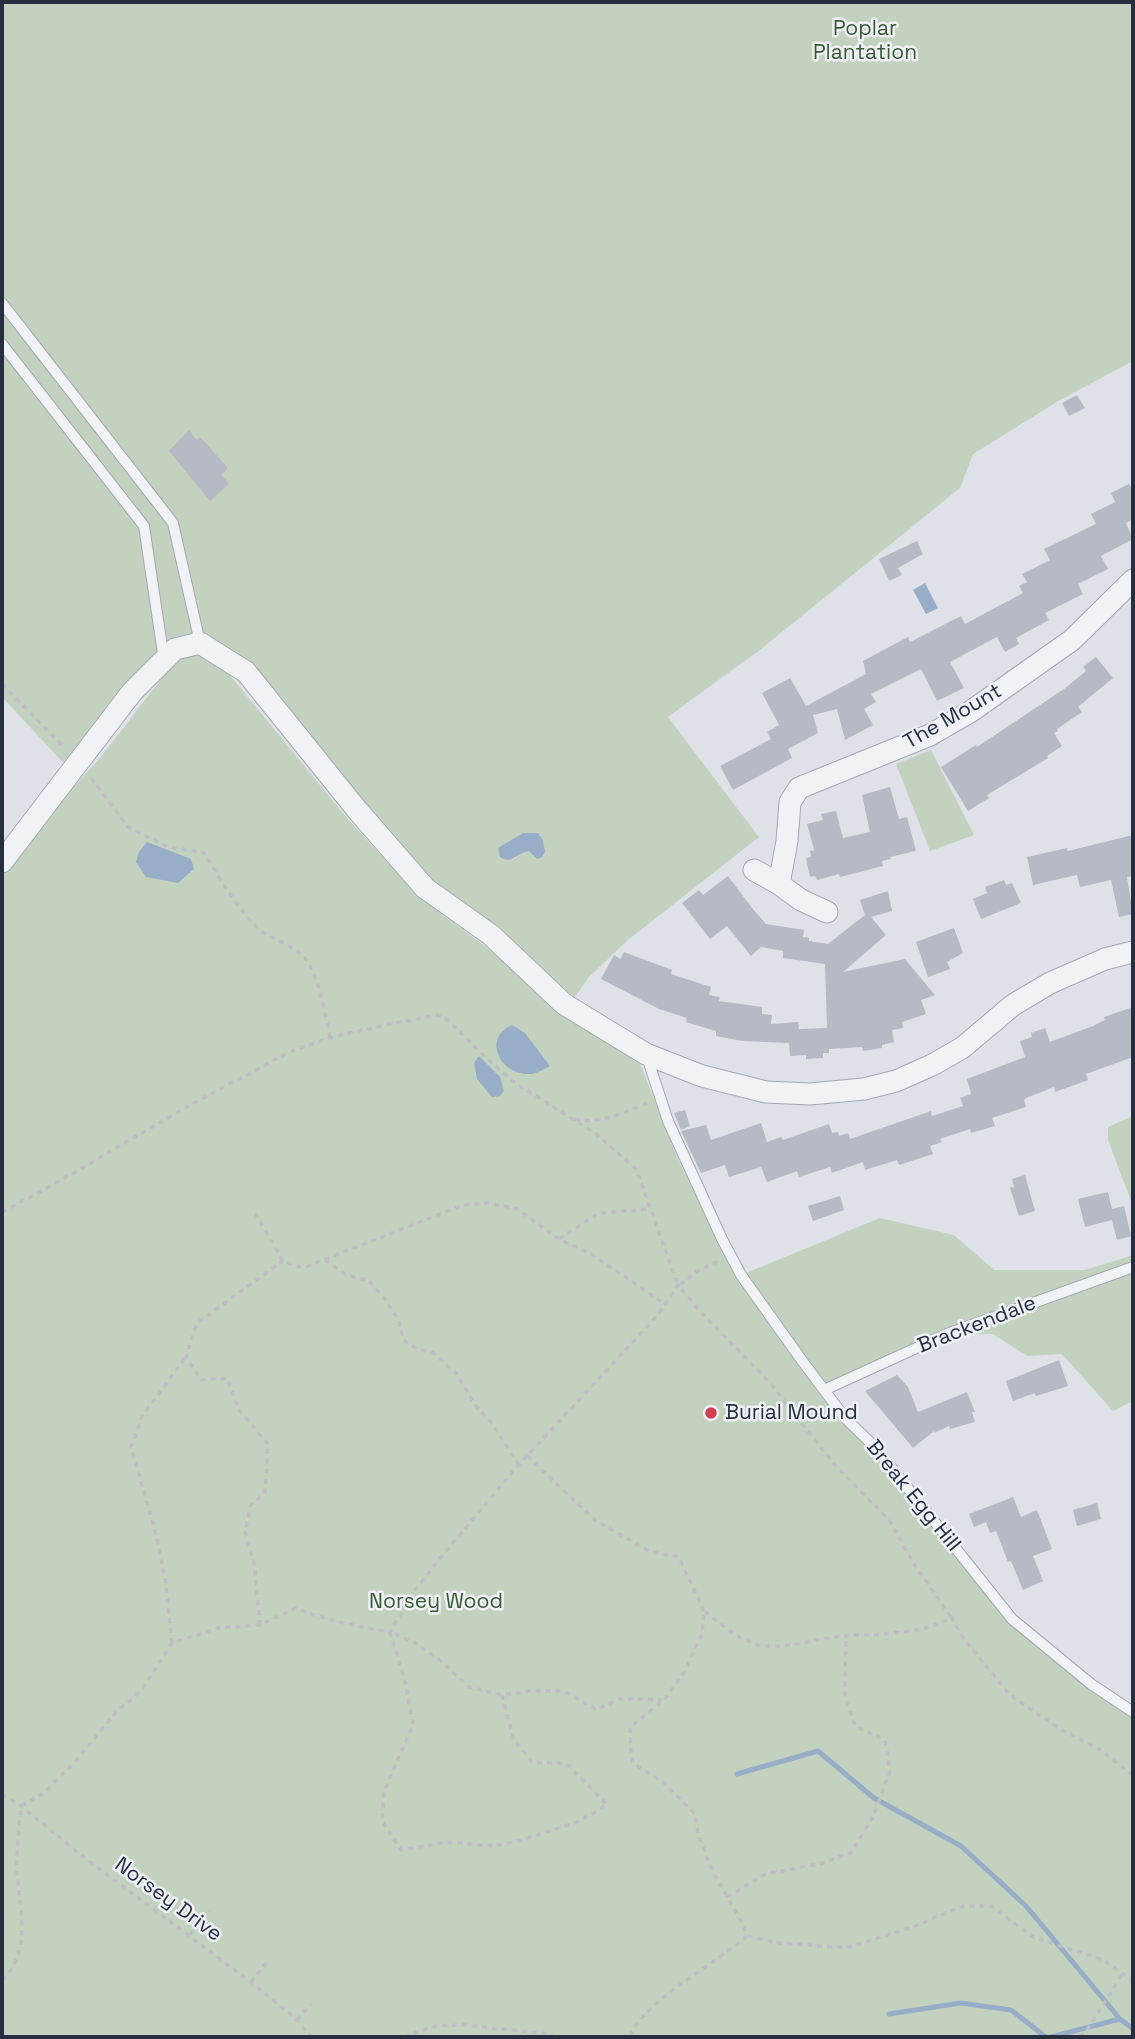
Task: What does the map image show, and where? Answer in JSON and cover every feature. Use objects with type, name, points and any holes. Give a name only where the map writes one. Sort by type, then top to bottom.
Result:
[{"type":"street","name":"The Mount","points":[[779,884],[787,841],[790,802],[799,788],[930,735],[970,712],[1072,640],[1133,580]]},
{"type":"street","points":[[2,862],[132,692],[175,649],[200,643],[246,672],[358,811],[425,888],[491,935],[564,1004],[646,1054],[702,1076],[766,1092],[810,1094],[864,1089],[896,1081],[962,1048],[1013,1005],[1076,970],[1105,958],[1133,952]]},
{"type":"street","points":[[754,870],[801,900],[827,912]]},
{"type":"lane","points":[[2,303],[173,523],[200,643]]},
{"type":"lane","points":[[2,344],[144,526],[164,660]]},
{"type":"lane","name":"Break Egg Hill","points":[[646,1054],[668,1121],[699,1193],[741,1275],[824,1390],[845,1418],[875,1447],[1012,1619],[1091,1684],[1133,1712]]},
{"type":"lane","name":"Brackendale","points":[[824,1390],[947,1334],[1133,1268]]},
{"type":"path","points":[[2,684],[79,762],[128,827],[168,847],[204,853],[222,882],[259,929],[300,953],[307,961],[317,986],[330,1038]]},
{"type":"path","points":[[2,1212],[48,1190],[115,1147],[295,1050],[345,1033],[438,1015],[449,1021],[515,1083],[595,1133],[636,1169],[678,1285],[771,1384],[833,1463],[889,1520],[923,1578],[964,1639],[1009,1693],[1060,1729],[1099,1749],[1133,1775]]},
{"type":"path","points":[[569,1118],[587,1122],[601,1120],[654,1100]]},
{"type":"path","points":[[255,1213],[283,1261],[303,1268],[463,1205],[489,1203],[517,1209],[559,1239],[591,1254],[665,1304]]},
{"type":"path","points":[[559,1239],[600,1213],[651,1209]]},
{"type":"path","points":[[502,1695],[514,1740],[531,1762],[568,1764],[607,1805],[577,1822],[522,1840],[493,1846],[448,1842],[401,1850],[382,1821],[384,1791],[414,1725],[390,1632],[414,1591],[519,1465],[656,1317],[678,1285],[686,1282],[693,1273],[731,1256]]},
{"type":"path","points":[[325,1259],[345,1273],[369,1281],[399,1321],[403,1340],[417,1349],[432,1352],[456,1373],[475,1405],[491,1422],[519,1465]]},
{"type":"path","points":[[172,1643],[163,1566],[131,1447],[142,1417],[186,1357],[197,1324],[283,1261]]},
{"type":"path","points":[[186,1357],[201,1380],[227,1378],[239,1410],[268,1444],[265,1493],[251,1505],[245,1531],[254,1562],[260,1625]]},
{"type":"path","points":[[527,1457],[595,1520],[650,1552],[676,1556],[704,1611],[735,1634],[762,1646],[797,1645],[835,1637],[921,1629],[951,1617]]},
{"type":"path","points":[[2,1980],[19,1953],[24,1923],[17,1863],[21,1807],[45,1792],[74,1763],[117,1711],[140,1692],[172,1643],[218,1628],[260,1625],[296,1608],[343,1623],[390,1632],[414,1642],[441,1661],[469,1687],[502,1695],[531,1690],[564,1691],[597,1710],[619,1699],[664,1700]]},
{"type":"path","points":[[704,1611],[702,1633],[684,1673],[664,1700],[630,1727],[631,1755],[634,1764],[663,1782],[695,1814],[698,1834],[711,1868],[747,1936]]},
{"type":"path","points":[[727,1897],[766,1874],[818,1864],[851,1853],[874,1815],[890,1771],[886,1740],[856,1727],[845,1698],[846,1637]]},
{"type":"path","name":"Norsey Drive","points":[[2,1794],[190,1935],[297,2021],[311,2037]]},
{"type":"path","points":[[747,1936],[779,1943],[846,1948],[916,1926],[962,1906],[991,1906],[1033,1937],[1103,1960],[1133,1981]]},
{"type":"path","points":[[190,1935],[209,1911]]},
{"type":"path","points":[[629,2037],[651,2010],[747,1936]]},
{"type":"path","points":[[251,1983],[267,1962]]},
{"type":"path","points":[[1080,2037],[1090,2027],[1122,1973]]},
{"type":"path","points":[[297,2021],[311,2004]]},
{"type":"path","points":[[404,2037],[435,2026],[465,2025],[549,2034],[555,2037]]},
{"type":"green space","points":[[2,2],[1133,2],[1133,361],[1060,400],[973,454],[960,488],[761,649],[668,717],[759,837],[628,940],[589,977],[574,998],[494,926],[428,883],[257,673],[219,662],[347,818],[419,897],[639,1061],[677,1157],[726,1257],[820,1395],[906,1490],[1010,1619],[1133,1713],[1133,2037],[2,2037],[2,866],[100,758],[166,673],[132,692],[71,771],[2,697]],"holes":[[[538,833],[544,847],[523,852],[512,860],[531,834]]]},
{"type":"green space","points":[[931,750],[974,835],[930,851],[896,764]]},
{"type":"green space","points":[[1133,1116],[1133,1206],[1108,1140],[1108,1127]]},
{"type":"green space","points":[[880,1218],[954,1235],[994,1270],[1085,1270],[1133,1255],[1133,1401],[1113,1411],[1062,1354],[1027,1356],[993,1334],[947,1334],[824,1390],[741,1275]]},
{"type":"water","points":[[925,583],[938,608],[926,614],[913,590]]},
{"type":"water","points":[[523,833],[538,833],[543,840],[545,852],[542,857],[537,859],[529,851],[508,860],[500,857],[498,848]]},
{"type":"water","points":[[147,842],[191,859],[194,869],[178,883],[146,877],[136,862],[139,852]]},
{"type":"water","points":[[512,1025],[525,1033],[550,1066],[528,1074],[509,1068],[503,1062],[496,1046],[503,1031]]},
{"type":"water","points":[[479,1056],[500,1077],[504,1091],[500,1096],[492,1097],[477,1079],[474,1063]]},
{"type":"building","points":[[1077,395],[1085,408],[1069,416],[1062,403]]},
{"type":"building","points":[[189,430],[196,440],[200,437],[228,468],[221,475],[229,484],[210,501],[169,451]]},
{"type":"building","points":[[1129,484],[1133,491],[1133,519],[1126,523],[1133,539],[1101,556],[1108,569],[1078,584],[1083,594],[1045,613],[1049,620],[1016,638],[1019,644],[1005,652],[997,637],[950,662],[964,688],[937,701],[921,669],[871,694],[876,702],[864,709],[873,725],[845,740],[837,709],[813,715],[818,733],[788,749],[792,758],[733,790],[720,766],[771,739],[767,732],[779,725],[762,693],[790,678],[806,706],[866,674],[863,661],[908,637],[910,642],[961,616],[965,624],[1023,593],[1019,586],[1027,582],[1022,574],[1050,560],[1044,549],[1096,524],[1091,514],[1115,502],[1111,493]]},
{"type":"building","points":[[917,541],[923,554],[898,568],[902,575],[889,581],[879,559]]},
{"type":"building","points":[[1096,657],[1113,678],[1078,707],[1082,712],[1054,733],[1062,746],[1047,756],[1048,758],[987,795],[989,798],[968,811],[941,767],[976,745],[977,747],[1064,689],[1086,671],[1083,667]]},
{"type":"building","points":[[890,787],[899,819],[907,817],[916,851],[890,857],[891,859],[882,861],[883,866],[840,877],[839,874],[817,880],[815,876],[810,877],[806,858],[811,857],[810,851],[814,850],[807,824],[823,820],[821,814],[836,811],[843,838],[870,832],[862,795]]},
{"type":"building","points":[[1133,835],[1133,876],[1127,877],[1133,914],[1119,917],[1111,880],[1080,887],[1077,875],[1033,885],[1027,857],[1067,848],[1068,851]]},
{"type":"building","points":[[728,876],[766,924],[804,930],[803,937],[809,938],[809,941],[828,944],[865,915],[860,900],[888,891],[892,911],[871,917],[886,935],[843,972],[905,959],[935,995],[921,1000],[926,1014],[902,1022],[903,1028],[892,1030],[894,1042],[882,1045],[882,1048],[863,1051],[862,1047],[829,1049],[829,1053],[823,1053],[823,1058],[806,1059],[806,1055],[790,1056],[789,1043],[742,1041],[716,1036],[716,1031],[686,1022],[687,1018],[659,1009],[601,979],[614,955],[620,959],[624,952],[672,970],[671,974],[711,987],[709,995],[720,997],[719,1001],[762,1007],[762,1014],[772,1015],[771,1024],[798,1022],[799,1029],[827,1028],[825,964],[783,958],[783,951],[761,947],[751,956],[727,926],[710,939],[682,903],[699,890],[703,895]]},
{"type":"building","points":[[1004,880],[1006,885],[1012,883],[1021,903],[981,919],[973,899],[987,893],[985,887]]},
{"type":"building","points":[[954,928],[963,953],[947,962],[950,969],[928,977],[916,942]]},
{"type":"building","points":[[1133,1007],[1133,1057],[1086,1074],[1088,1080],[1055,1092],[1054,1087],[1026,1098],[1026,1107],[992,1118],[995,1126],[971,1133],[970,1129],[940,1139],[942,1142],[930,1146],[933,1154],[899,1165],[897,1160],[865,1170],[863,1162],[832,1173],[830,1167],[799,1177],[797,1171],[767,1182],[761,1167],[729,1177],[725,1165],[701,1173],[681,1131],[706,1125],[711,1140],[761,1123],[767,1142],[781,1137],[783,1140],[829,1124],[832,1133],[838,1132],[839,1136],[848,1133],[850,1139],[931,1111],[932,1116],[963,1106],[960,1098],[971,1094],[967,1079],[1025,1057],[1020,1041],[1032,1037],[1031,1033],[1045,1028],[1050,1042]]},
{"type":"building","points":[[685,1110],[690,1126],[681,1130],[674,1113]]},
{"type":"building","points":[[1025,1175],[1035,1211],[1019,1216],[1010,1188],[1014,1187],[1012,1179]]},
{"type":"building","points":[[1108,1192],[1112,1209],[1124,1206],[1131,1236],[1117,1240],[1112,1220],[1085,1227],[1078,1199]]},
{"type":"building","points":[[840,1196],[844,1210],[813,1221],[808,1206]]},
{"type":"building","points":[[1059,1360],[1068,1386],[1013,1401],[1006,1381]]},
{"type":"building","points":[[897,1375],[908,1387],[918,1412],[967,1392],[975,1412],[972,1412],[975,1422],[934,1431],[913,1448],[865,1391]]},
{"type":"building","points":[[1013,1497],[1021,1517],[1037,1510],[1052,1549],[1033,1556],[1043,1581],[1023,1590],[996,1531],[990,1533],[986,1522],[974,1527],[969,1514]]},
{"type":"building","points":[[1097,1503],[1101,1519],[1077,1526],[1073,1510]]},
{"type":"waterway","points":[[737,1774],[818,1751],[874,1798],[961,1846],[1026,1906],[1120,2019],[1133,2029]]},
{"type":"waterway","points":[[889,2014],[961,2003],[1011,2010],[1046,2037]]},
{"type":"waterway","points":[[1051,2037],[1120,2019]]},
{"type":"place","name":"Burial Mound","points":[[711,1413]]},
{"type":"park label","name":"Poplar Plantation","points":[[865,41]]},
{"type":"park label","name":"Norsey Wood","points":[[436,1602]]}]
